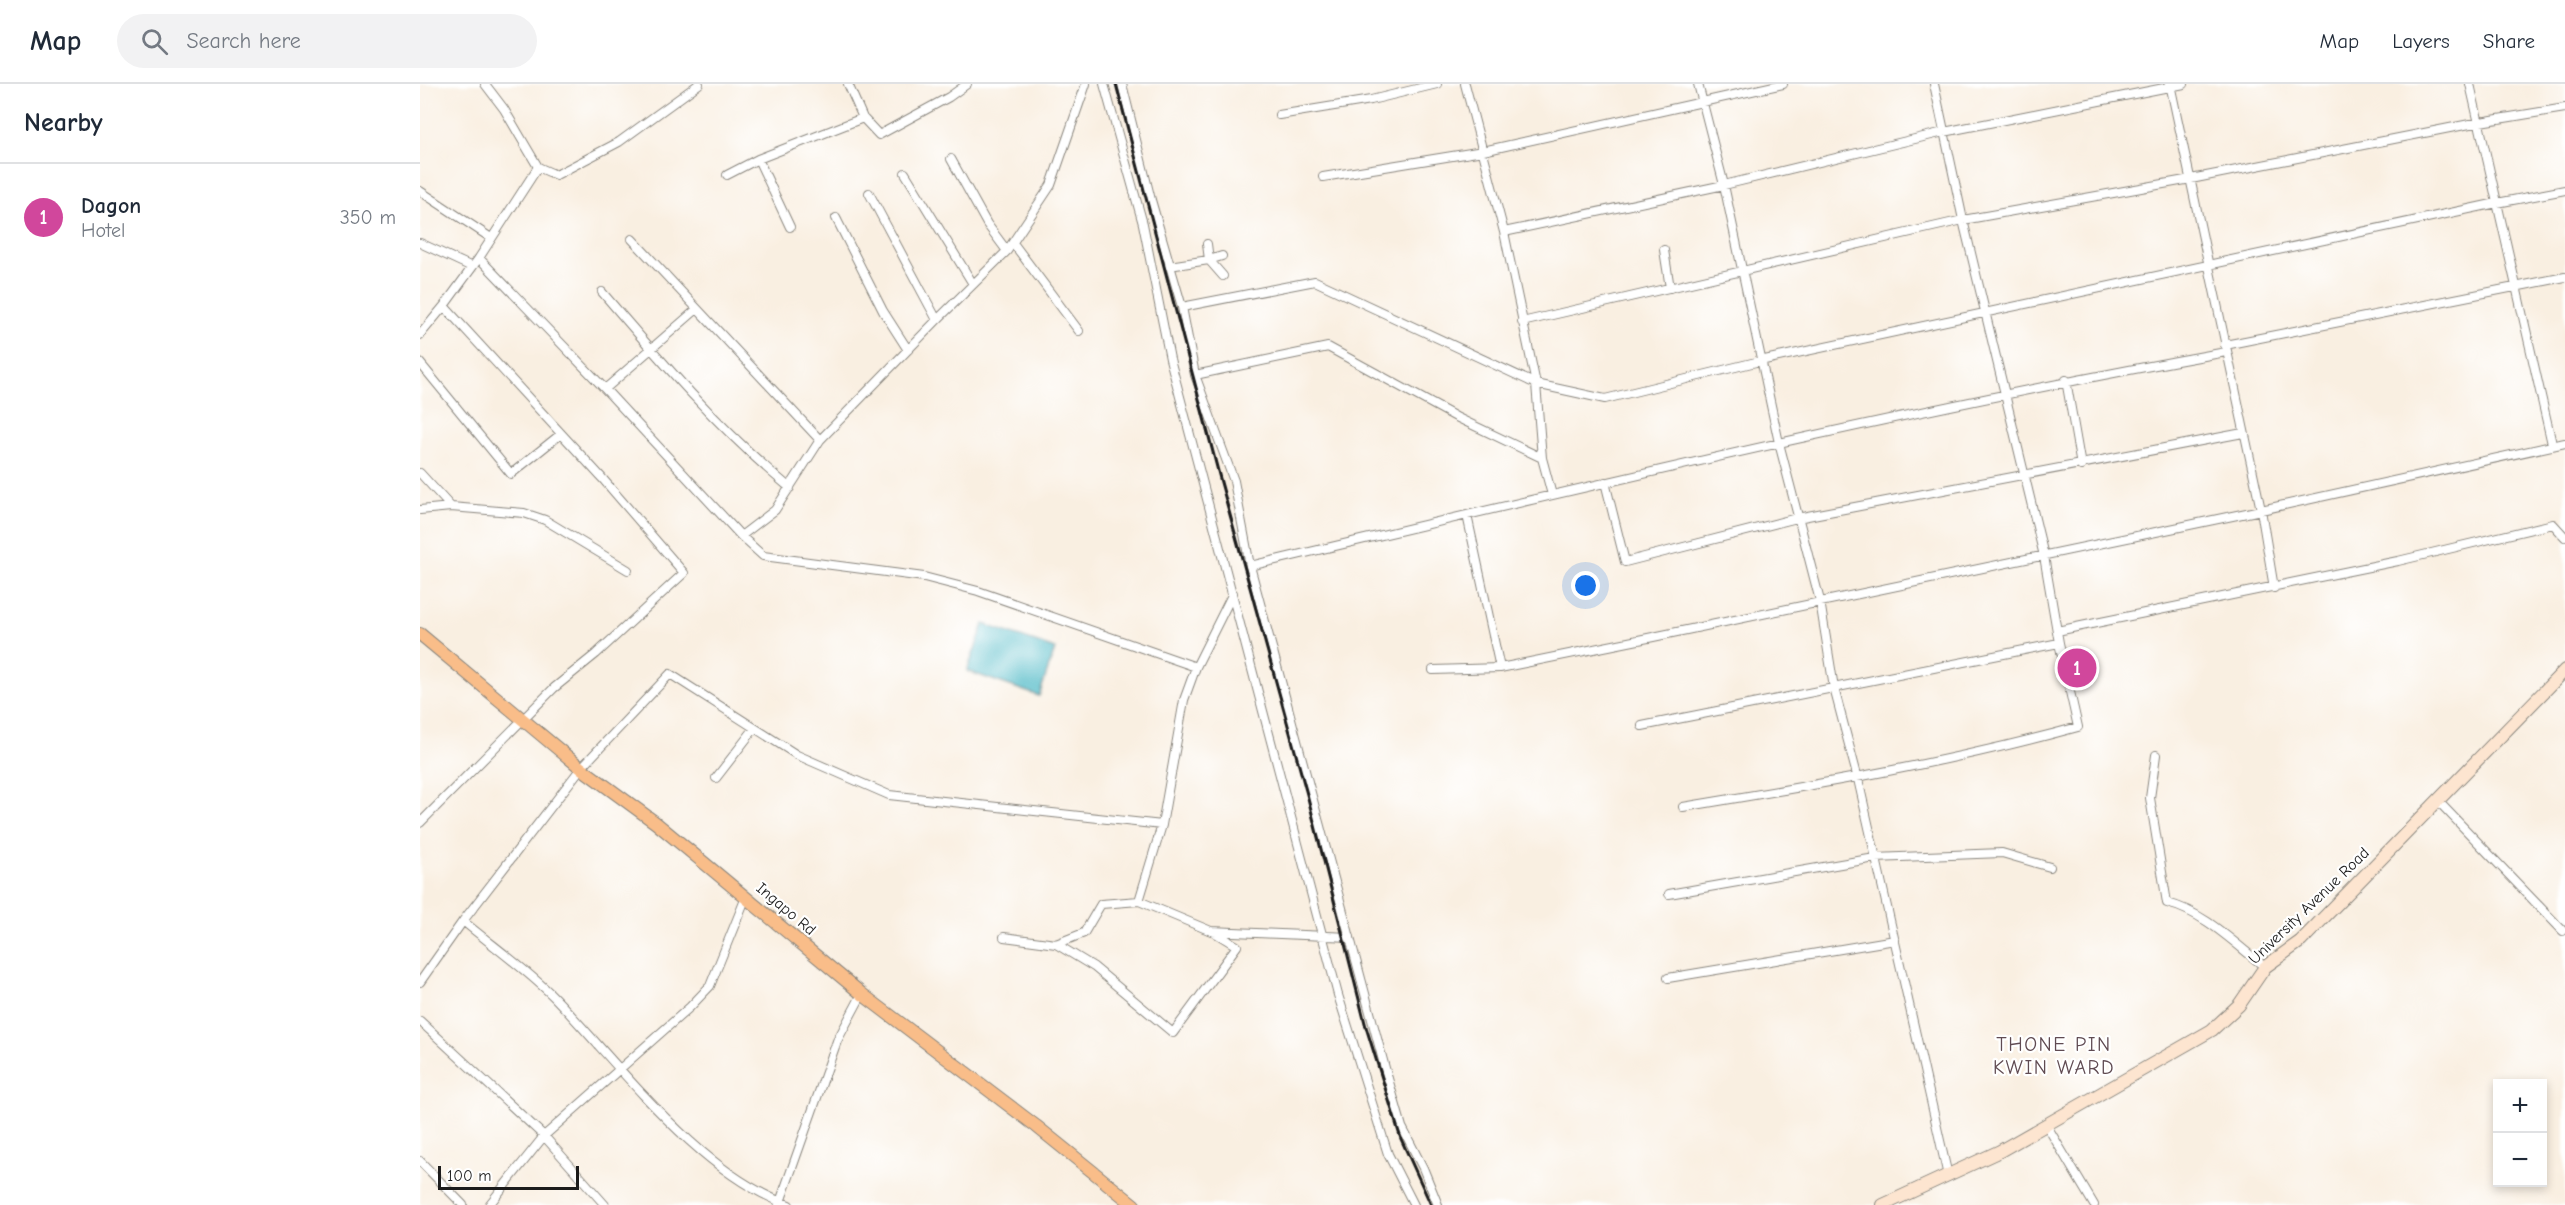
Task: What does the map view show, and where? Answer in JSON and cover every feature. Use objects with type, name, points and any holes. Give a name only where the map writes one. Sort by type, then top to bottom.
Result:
[{"type":"main road","name":"Ingapo Rd","points":[[420,634],[525,719],[581,768],[656,824],[862,994],[1036,1126],[1134,1205]]},
{"type":"main road","name":"University Avenue Road","points":[[1883,1205],[1948,1176],[2047,1126],[2212,1030],[2239,1005],[2265,966],[2301,941],[2439,802],[2565,669]]},
{"type":"street","points":[[485,84],[504,109],[538,167],[556,175],[619,142],[699,84]]},
{"type":"street","points":[[848,84],[863,118],[879,135],[949,97],[968,84]]},
{"type":"street","points":[[741,536],[775,510],[820,440],[1010,247],[1051,185],[1086,84]]},
{"type":"street","points":[[1104,84],[1143,224],[1170,359],[1338,995],[1388,1154],[1414,1205]]},
{"type":"street","points":[[1122,84],[1169,266],[1182,307],[1195,375],[1234,481],[1250,566],[1402,1127],[1423,1168],[1437,1205]]},
{"type":"street","points":[[1279,115],[1371,100],[1437,84]]},
{"type":"street","points":[[1465,84],[1504,232],[1536,384],[1542,458],[1552,495]]},
{"type":"street","points":[[1698,84],[1724,185],[1779,443],[1820,601],[1834,688],[1858,778],[1948,1176]]},
{"type":"street","points":[[1323,177],[1483,151],[1783,84]]},
{"type":"street","points":[[1683,807],[1858,778],[2017,744],[2078,727],[2059,643],[2044,556],[1963,220],[1934,84]]},
{"type":"street","points":[[1504,232],[1724,185],[1944,132],[2184,84]]},
{"type":"street","points":[[2470,84],[2552,444]]},
{"type":"street","points":[[2170,86],[2261,510],[2274,588]]},
{"type":"street","points":[[1522,322],[1963,220],[2565,108]]},
{"type":"street","points":[[727,175],[758,159],[863,118]]},
{"type":"street","points":[[758,159],[790,227]]},
{"type":"street","points":[[951,159],[987,225],[1010,247],[1079,331]]},
{"type":"street","points":[[420,335],[479,258],[538,167]]},
{"type":"street","points":[[905,173],[973,284]]},
{"type":"street","points":[[1182,307],[1315,281],[1536,384],[1605,399],[1760,361],[2565,190]]},
{"type":"street","points":[[420,191],[491,238]]},
{"type":"street","points":[[869,193],[937,320]]},
{"type":"street","points":[[836,218],[883,311],[908,350]]},
{"type":"street","points":[[632,238],[820,440]]},
{"type":"street","points":[[420,243],[472,267]]},
{"type":"street","points":[[1207,244],[1209,260],[1223,276]]},
{"type":"street","points":[[1664,250],[1670,288]]},
{"type":"street","points":[[1169,266],[1222,256]]},
{"type":"street","points":[[479,258],[605,389],[741,536],[763,556],[924,577],[978,591],[1196,667]]},
{"type":"street","points":[[1250,566],[1779,443],[2515,285],[2565,277]]},
{"type":"street","points":[[602,292],[651,349],[750,455],[790,488]]},
{"type":"street","points":[[420,823],[554,688],[596,654],[684,573],[444,306]]},
{"type":"street","points":[[605,389],[697,309]]},
{"type":"street","points":[[1195,375],[1328,346],[1456,417],[1542,458]]},
{"type":"street","points":[[420,363],[511,474],[561,434]]},
{"type":"street","points":[[2066,380],[2081,466]]},
{"type":"street","points":[[1605,482],[1625,562],[1797,518],[2025,477],[2243,434]]},
{"type":"street","points":[[1433,670],[1500,668],[2478,464],[2565,442]]},
{"type":"street","points":[[420,472],[451,507]]},
{"type":"street","points":[[420,510],[451,507],[524,513],[545,520],[628,570]]},
{"type":"street","points":[[1467,515],[1500,668]]},
{"type":"street","points":[[2057,631],[2274,588],[2553,524],[2565,537]]},
{"type":"street","points":[[1139,901],[1162,825],[1184,700],[1196,667],[1233,593]]},
{"type":"street","points":[[1642,726],[2059,643]]},
{"type":"street","points":[[420,981],[463,921],[581,768],[670,674],[796,755],[889,795],[1162,825]]},
{"type":"street","points":[[716,778],[754,729]]},
{"type":"street","points":[[2156,755],[2150,798],[2167,903],[2182,906],[2200,916],[2265,966]]},
{"type":"street","points":[[2439,802],[2563,931]]},
{"type":"street","points":[[1669,894],[1875,858],[2002,853],[2050,867]]},
{"type":"street","points":[[489,1205],[544,1136],[690,1007],[710,986],[746,897]]},
{"type":"street","points":[[1004,937],[1056,944],[1094,967],[1173,1033],[1237,946],[1211,931],[1139,901],[1101,904],[1083,933],[1056,944]]},
{"type":"street","points":[[463,921],[553,996],[619,1070],[704,1154],[731,1174],[779,1203],[789,1205]]},
{"type":"street","points":[[1211,931],[1350,937]]},
{"type":"street","points":[[1668,978],[1895,940]]},
{"type":"street","points":[[779,1203],[837,1041],[862,994]]},
{"type":"street","points":[[420,1021],[544,1136],[605,1205]]},
{"type":"street","points":[[2047,1126],[2094,1205]]},
{"type":"street","points":[[420,1161],[463,1205]]},
{"type":"water","points":[[984,624],[1055,649],[1039,696],[967,671]]},
{"type":"railway","points":[[1116,84],[1219,475],[1308,798],[1366,1027],[1401,1139],[1431,1205]]},
{"type":"place","name":"Dagon","points":[[2077,668]]},
{"type":"district","name":"THONE PIN KWIN WARD","points":[[2054,1056]]}]
